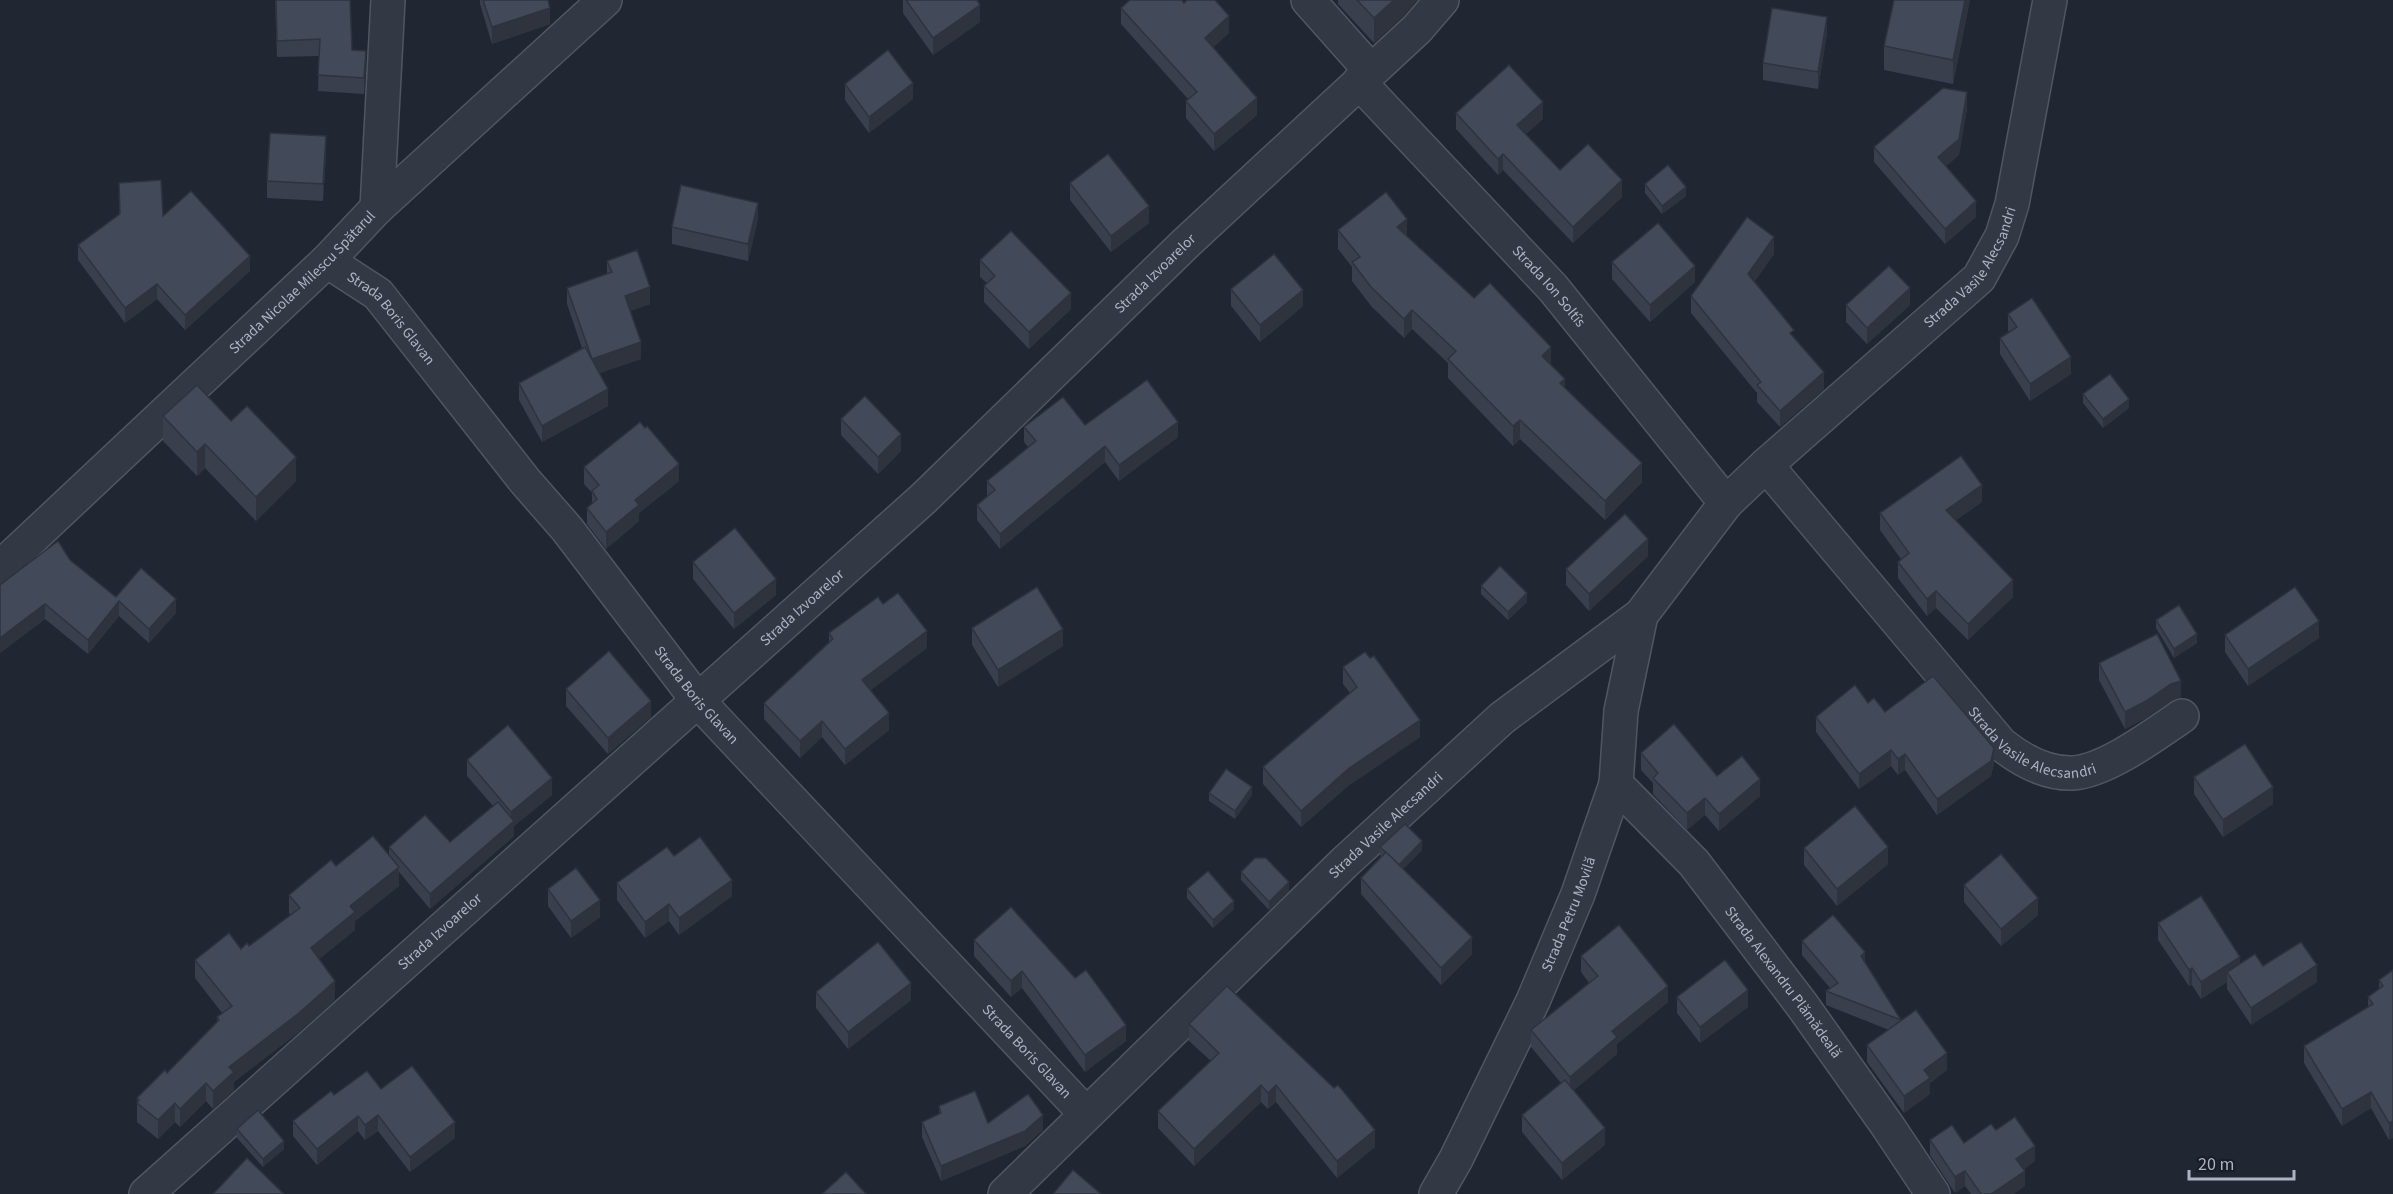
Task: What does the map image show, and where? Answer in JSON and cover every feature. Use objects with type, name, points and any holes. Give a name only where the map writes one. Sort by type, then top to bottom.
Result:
[{"type":"street","points":[[377,208],[388,0]]},
{"type":"street","name":"Strada Nicolae Milescu Spătarul","points":[[0,568],[327,261],[377,208],[605,0]]},
{"type":"street","name":"Strada Ion Soltîs","points":[[1308,0],[1365,77],[1553,288],[1726,503]]},
{"type":"street","name":"Strada Izvoarelor","points":[[146,1194],[699,702],[924,498],[1186,243],[1417,29],[1442,0]]},
{"type":"street","name":"Strada Vasile Alecsandri","points":[[1005,1194],[1344,863],[1502,718],[1641,615],[1726,503],[1979,278],[2002,236],[2012,204],[2050,0]]},
{"type":"street","name":"Strada Boris Glavan","points":[[327,261],[378,294],[525,481],[567,529],[699,702],[1086,1114]]},
{"type":"street","name":"Strada Vasile Alecsandri","points":[[1767,465],[2001,744],[2020,759],[2047,770],[2073,773],[2099,765],[2134,748],[2182,716]]},
{"type":"street","name":"Strada Petru Movilă","points":[[1436,1194],[1456,1159],[1533,1001],[1578,894],[1616,784],[1621,711],[1641,615]]},
{"type":"street","name":"Strada Alexandru Plămădeală","points":[[1616,784],[1694,863],[1802,1005],[1933,1194]]},
{"type":"building","points":[[276,0],[350,0],[352,50],[366,51],[364,78],[318,75],[320,39],[277,41]]},
{"type":"building","points":[[483,0],[548,0],[550,8],[492,27]]},
{"type":"building","points":[[906,0],[977,0],[980,5],[933,38]]},
{"type":"building","points":[[1130,0],[1182,0],[1184,3],[1187,0],[1215,0],[1229,16],[1205,38],[1257,98],[1214,134],[1186,101],[1197,92],[1121,8]]},
{"type":"building","points":[[1357,0],[1394,0],[1374,18]]},
{"type":"building","points":[[1894,0],[1965,0],[1953,60],[1884,46]]},
{"type":"building","points":[[1772,8],[1827,17],[1818,72],[1763,63]]},
{"type":"building","points":[[888,50],[913,83],[869,117],[845,84]]},
{"type":"building","points":[[1509,65],[1543,102],[1517,125],[1560,170],[1588,144],[1622,180],[1573,227],[1503,154],[1498,159],[1456,113]]},
{"type":"building","points":[[1943,88],[1967,92],[1959,139],[1938,157],[1976,201],[1945,229],[1874,147]]},
{"type":"building","points":[[270,133],[326,136],[323,184],[267,181]]},
{"type":"building","points":[[1108,154],[1149,206],[1111,236],[1070,183]]},
{"type":"building","points":[[1668,165],[1686,187],[1662,206],[1645,184]]},
{"type":"building","points":[[161,180],[163,216],[191,191],[250,256],[185,315],[157,284],[125,308],[78,245],[120,214],[119,183]]},
{"type":"building","points":[[681,185],[758,203],[748,244],[672,227]]},
{"type":"building","points":[[1386,192],[1407,219],[1397,227],[1474,298],[1490,283],[1551,347],[1542,356],[1565,379],[1560,383],[1642,463],[1605,501],[1520,420],[1513,426],[1448,359],[1456,351],[1412,310],[1404,319],[1371,287],[1352,262],[1360,257],[1338,230]]},
{"type":"building","points":[[1747,217],[1774,237],[1748,274],[1794,330],[1790,333],[1824,372],[1780,411],[1757,385],[1761,382],[1691,296]]},
{"type":"building","points":[[1658,223],[1695,266],[1650,305],[1612,262]]},
{"type":"building","points":[[1011,231],[1071,293],[1029,332],[984,286],[995,276],[980,260]]},
{"type":"building","points":[[637,250],[650,287],[625,296],[641,342],[592,359],[567,288],[612,272],[607,261]]},
{"type":"building","points":[[1274,254],[1303,290],[1260,325],[1231,289]]},
{"type":"building","points":[[1889,266],[1910,288],[1867,328],[1846,305]]},
{"type":"building","points":[[2032,298],[2071,357],[2030,384],[2000,338],[2017,327],[2008,314]]},
{"type":"building","points":[[585,347],[608,389],[542,426],[519,383]]},
{"type":"building","points":[[2110,374],[2129,399],[2103,419],[2083,394]]},
{"type":"building","points":[[1147,380],[1178,422],[1119,465],[1105,446],[1000,534],[977,505],[995,490],[987,481],[1036,441],[1024,427],[1063,397],[1085,425]]},
{"type":"building","points":[[197,385],[231,421],[247,406],[296,457],[256,497],[205,444],[197,452],[163,416]]},
{"type":"building","points":[[865,396],[901,434],[878,457],[841,419]]},
{"type":"building","points":[[640,422],[645,428],[647,426],[679,464],[635,500],[639,505],[606,532],[587,508],[597,499],[592,491],[599,485],[584,467]]},
{"type":"building","points":[[1961,456],[1982,485],[1946,510],[2013,580],[1968,624],[1936,591],[1927,599],[1898,562],[1909,553],[1880,513]]},
{"type":"building","points":[[1625,514],[1648,539],[1589,594],[1566,569]]},
{"type":"building","points":[[735,528],[776,579],[734,613],[693,562]]},
{"type":"building","points":[[58,541],[70,560],[116,597],[141,568],[176,599],[149,629],[119,601],[88,640],[45,604],[0,638],[0,585]]},
{"type":"building","points":[[1500,566],[1527,593],[1508,612],[1481,586]]},
{"type":"building","points":[[1037,587],[1063,629],[998,670],[972,628]]},
{"type":"building","points":[[2295,587],[2319,621],[2248,669],[2225,635]]},
{"type":"building","points":[[898,593],[927,631],[862,680],[889,713],[845,749],[822,721],[800,741],[764,703],[833,639],[829,633],[878,597],[883,604]]},
{"type":"building","points":[[2179,605],[2197,634],[2174,649],[2156,620]]},
{"type":"building","points":[[2157,634],[2181,681],[2171,684],[2125,712],[2099,663]]},
{"type":"building","points":[[609,651],[651,701],[608,738],[566,689]]},
{"type":"building","points":[[1365,652],[1370,658],[1374,656],[1420,720],[1348,769],[1301,811],[1263,767],[1357,687],[1343,667]]},
{"type":"building","points":[[1933,676],[1994,748],[1991,761],[1937,799],[1905,754],[1898,759],[1891,750],[1859,774],[1816,717],[1855,685],[1868,703],[1874,698],[1885,712]]},
{"type":"building","points":[[1674,724],[1717,776],[1742,756],[1760,779],[1719,814],[1705,798],[1687,813],[1653,778],[1658,773],[1641,753]]},
{"type":"building","points":[[508,725],[552,778],[511,812],[467,760]]},
{"type":"building","points":[[2245,744],[2273,787],[2223,820],[2194,777]]},
{"type":"building","points":[[1226,769],[1252,787],[1235,811],[1209,793]]},
{"type":"building","points":[[498,802],[514,821],[430,894],[389,847],[425,815],[450,842]]},
{"type":"building","points":[[1855,806],[1888,847],[1837,889],[1804,848]]},
{"type":"building","points":[[1405,824],[1422,841],[1399,865],[1380,847]]},
{"type":"building","points":[[373,836],[399,867],[350,906],[355,912],[311,948],[335,981],[299,1013],[229,1067],[234,1072],[213,1091],[206,1083],[180,1109],[175,1103],[158,1120],[137,1103],[139,1100],[137,1098],[165,1070],[167,1073],[219,1020],[217,1017],[232,1006],[195,960],[229,933],[241,949],[247,943],[249,946],[300,908],[289,895],[331,860],[336,866]]},
{"type":"building","points":[[700,837],[732,880],[679,918],[669,904],[645,922],[617,883],[667,847],[674,856]]},
{"type":"building","points":[[1386,852],[1472,937],[1441,968],[1361,878]]},
{"type":"building","points":[[2001,854],[2038,898],[2001,929],[1964,885]]},
{"type":"building","points":[[1255,858],[1266,858],[1289,882],[1269,902],[1241,872]]},
{"type":"building","points":[[576,868],[600,900],[571,921],[548,889]]},
{"type":"building","points":[[1208,871],[1234,901],[1213,920],[1187,889]]},
{"type":"building","points":[[2201,896],[2240,957],[2201,982],[2192,968],[2189,970],[2158,923]]},
{"type":"building","points":[[1011,907],[1075,978],[1086,970],[1126,1025],[1085,1055],[1022,971],[1011,981],[974,940]]},
{"type":"building","points":[[1833,915],[1865,952],[1861,956],[1901,1020],[1826,991],[1838,983],[1802,941]]},
{"type":"building","points":[[1619,925],[1668,986],[1612,1031],[1617,1037],[1570,1077],[1531,1030],[1598,976],[1581,956]]},
{"type":"building","points":[[878,942],[911,983],[848,1032],[816,992]]},
{"type":"building","points":[[2301,942],[2317,965],[2251,1008],[2227,972],[2255,954],[2263,966]]},
{"type":"building","points":[[1725,960],[1748,990],[1700,1027],[1677,997]]},
{"type":"building","points":[[2393,970],[2393,1121],[2389,1123],[2371,1092],[2342,1109],[2304,1046],[2373,1004],[2368,997],[2383,986],[2379,980]]},
{"type":"building","points":[[1227,986],[1334,1088],[1338,1085],[1375,1130],[1337,1161],[1276,1085],[1268,1093],[1261,1085],[1194,1149],[1158,1111],[1219,1053],[1189,1024]]},
{"type":"building","points":[[1916,1010],[1947,1053],[1924,1070],[1930,1078],[1904,1096],[1867,1045]]},
{"type":"building","points":[[412,1066],[455,1122],[410,1157],[378,1115],[365,1125],[358,1116],[317,1149],[293,1121],[331,1091],[334,1095],[367,1071],[381,1089]]},
{"type":"building","points":[[1565,1080],[1605,1128],[1562,1163],[1522,1115]]},
{"type":"building","points":[[975,1091],[988,1123],[1028,1094],[1043,1115],[1025,1131],[941,1166],[922,1122],[941,1113],[939,1106]]},
{"type":"building","points":[[258,1110],[284,1141],[263,1159],[237,1129]]},
{"type":"building","points":[[2015,1117],[2035,1146],[2016,1159],[2025,1171],[1991,1194],[1981,1194],[1965,1171],[1955,1177],[1930,1140],[1952,1125],[1964,1143],[1991,1124],[1996,1130]]},
{"type":"building","points":[[247,1158],[284,1194],[213,1194]]},
{"type":"building","points":[[1073,1170],[1101,1194],[1053,1194]]},
{"type":"building","points":[[846,1172],[866,1194],[822,1194]]}]
